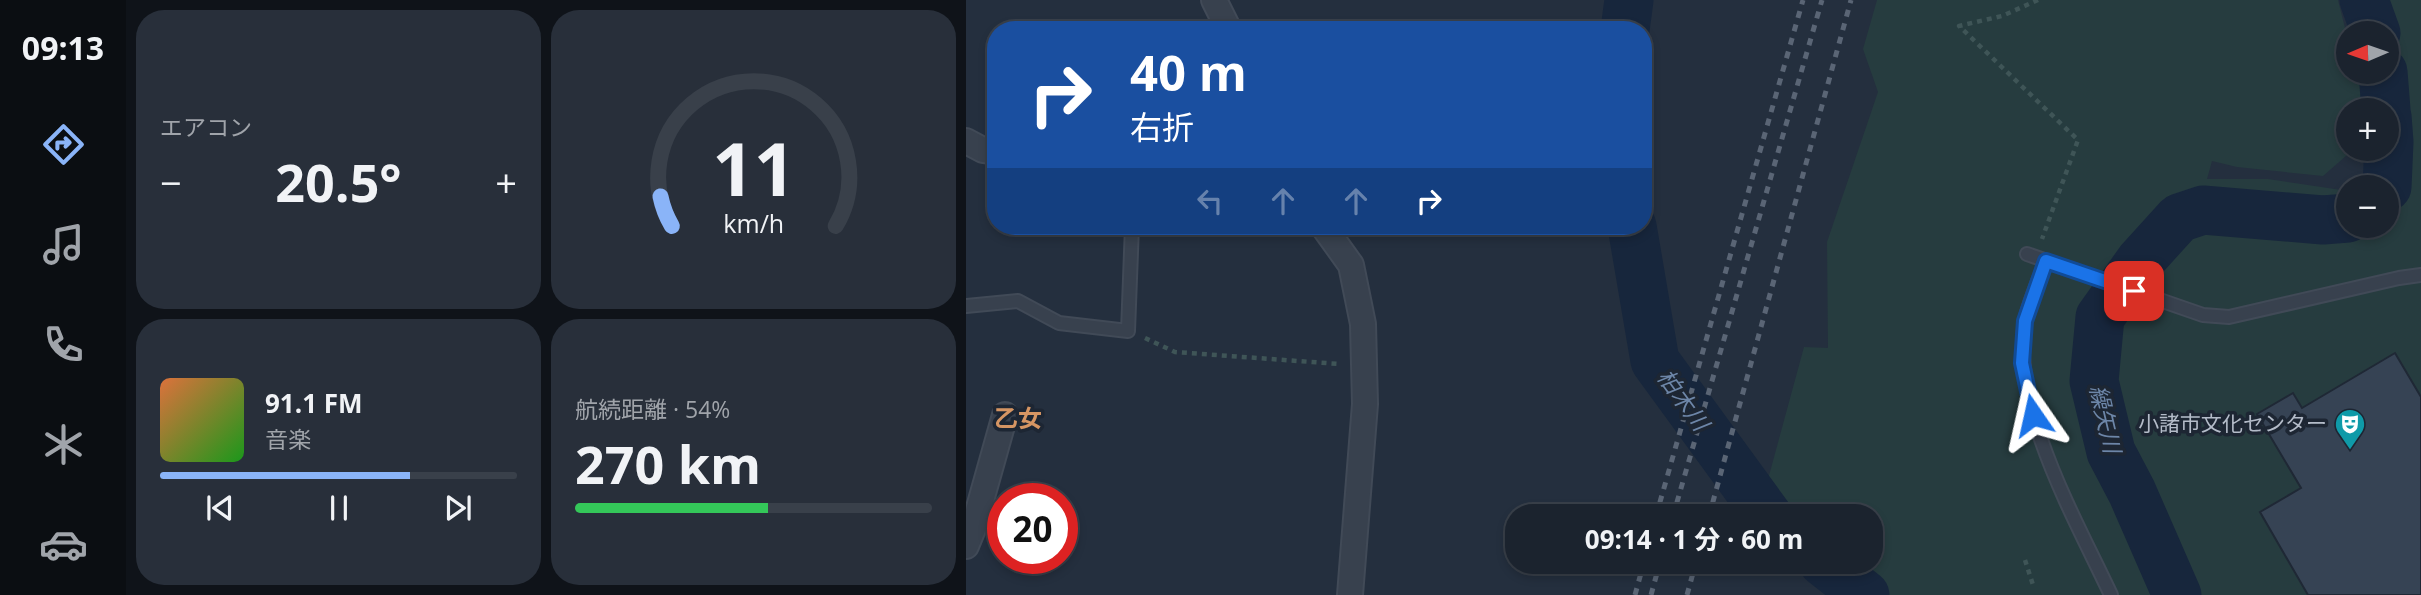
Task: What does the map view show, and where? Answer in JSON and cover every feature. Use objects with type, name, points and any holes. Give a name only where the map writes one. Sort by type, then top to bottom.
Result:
[{"type":"street","points":[[1214,0],[1224,21]]},
{"type":"street","points":[[966,141],[987,151]]},
{"type":"street","points":[[1329,235],[1351,265],[1363,324],[1365,404],[1350,595]]},
{"type":"street","points":[[966,546],[1005,415]]},
{"type":"lane","points":[[966,306],[1018,301],[1059,323],[1128,331],[1132,235]]},
{"type":"lane","points":[[2026,254],[2203,315],[2229,317],[2421,275]]},
{"type":"lane","points":[[2046,261],[2025,321],[2022,363],[2033,415],[2064,496],[2111,595]]},
{"type":"lane","points":[[2020,419],[2033,415]]},
{"type":"path","points":[[2038,0],[2002,16],[1959,26],[2078,140],[2049,220]]},
{"type":"path","points":[[1128,331],[1175,352],[1364,366]]},
{"type":"path","points":[[2025,560],[2033,585]]},
{"type":"green space","points":[[1877,0],[2338,0],[2343,21],[2336,21],[2336,84],[2360,84],[2364,98],[2336,98],[2336,161],[2340,161],[2323,176],[2237,167],[2212,161],[2207,179],[2268,179],[2336,189],[2336,238],[2399,238],[2399,175],[2374,175],[2376,161],[2399,161],[2399,98],[2375,98],[2373,84],[2399,84],[2399,21],[2356,21],[2349,0],[2421,0],[2421,595],[1850,595],[1824,574],[1883,574],[1883,504],[1761,504],[1804,347],[1828,348],[1827,242],[1878,92],[1863,49]]},
{"type":"building","name":"小諸市文化センター","points":[[2395,353],[2421,397],[2421,595],[2308,595],[2260,512],[2301,488],[2257,414],[2293,393],[2302,408]]},
{"type":"waterway","name":"柏木川","points":[[1626,21],[1629,0]]},
{"type":"waterway","name":"繰矢川","points":[[2364,0],[2372,21]]},
{"type":"waterway","name":"繰矢川","points":[[2384,84],[2385,98]]},
{"type":"waterway","name":"繰矢川","points":[[2388,161],[2388,175]]},
{"type":"waterway","name":"繰矢川","points":[[2177,595],[2132,492],[2111,452],[2094,381],[2100,317],[2140,261],[2179,218],[2203,210],[2336,219]]},
{"type":"waterway","name":"柏木川","points":[[1634,235],[1655,361],[1759,504]]},
{"type":"waterway","name":"柏木川","points":[[1838,574],[1865,595]]},
{"type":"railway","points":[[1659,504],[1803,0]]},
{"type":"railway","points":[[1676,504],[1822,0]]},
{"type":"railway","points":[[1712,504],[1851,0]]},
{"type":"railway","points":[[1635,595],[1641,574]]},
{"type":"railway","points":[[1651,595],[1657,574]]},
{"type":"railway","points":[[1687,595],[1693,574]]},
{"type":"place","name":"小諸市文化センター","points":[[2350,451]]},
{"type":"district","name":"乙女","points":[[1018,419]]},
{"type":"route","points":[[2033,415],[2022,363],[2025,321],[2046,261],[2134,291]]}]
